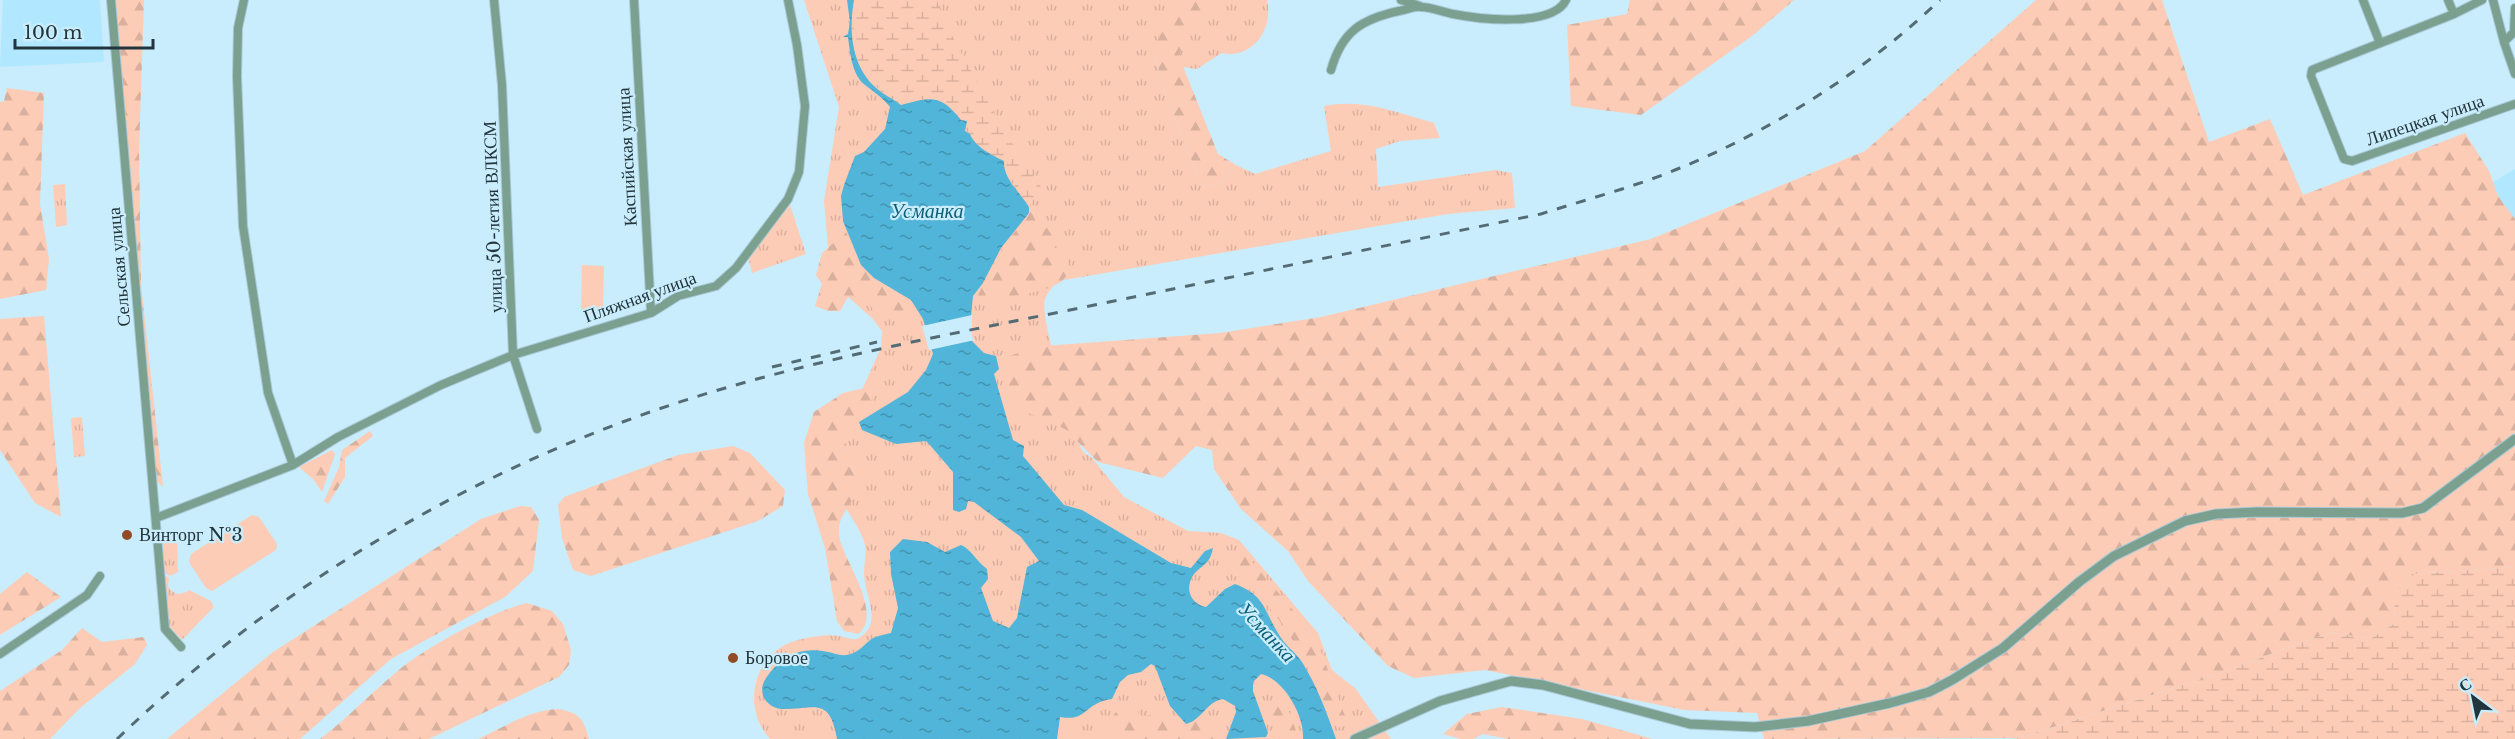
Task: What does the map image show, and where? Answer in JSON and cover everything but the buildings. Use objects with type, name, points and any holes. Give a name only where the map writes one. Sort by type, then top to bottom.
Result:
[{"type":"street","name":"Сельская улица","points":[[111,0],[165,629],[182,647]]},
{"type":"street","points":[[244,0],[238,28],[237,77],[243,226],[268,393],[294,465]]},
{"type":"street","name":"улица 50-летия ВЛКСМ","points":[[494,0],[502,85],[513,355],[537,429]]},
{"type":"street","name":"Каспийская улица","points":[[634,0],[651,313]]},
{"type":"street","name":"Пляжная улица","points":[[156,518],[294,465],[338,437],[431,390],[513,355],[651,313],[678,296],[716,286],[736,268],[788,199],[799,172],[805,106],[788,0]]},
{"type":"street","points":[[1401,0],[1421,7],[1491,19],[1532,18],[1552,13],[1566,0]]},
{"type":"street","points":[[2363,0],[2380,43],[2454,14],[2482,0]]},
{"type":"street","points":[[2448,0],[2454,14]]},
{"type":"street","points":[[2493,0],[2515,74]]},
{"type":"street","points":[[2504,42],[2514,32],[2515,7],[2512,0]]},
{"type":"street","points":[[1331,70],[1335,54],[1361,22],[1421,7]]},
{"type":"street","name":"Липецкая улица","points":[[2380,43],[2312,70],[2311,76],[2344,159],[2352,161],[2515,104]]},
{"type":"street","points":[[1355,739],[1440,701],[1511,681],[1543,684],[1690,724],[1755,727],[1798,722],[1890,703],[1929,692],[1960,675],[2003,648],[2079,582],[2114,556],[2185,521],[2216,514],[2402,513],[2423,508],[2515,439]]},
{"type":"street","points":[[0,654],[87,595],[100,576]]},
{"type":"shaded area","points":[[3,0],[100,0],[104,62],[0,67]]},
{"type":"shaded area","points":[[2515,169],[2515,240],[2483,188]]},
{"type":"green space","points":[[115,0],[144,0],[139,151],[141,284],[163,487],[156,480],[139,329]]},
{"type":"green space","points":[[804,0],[1267,0],[1268,11],[1264,31],[1252,47],[1243,52],[1222,53],[1197,69],[1174,66],[1155,57],[1166,96],[1203,188],[1222,183],[1236,165],[1255,174],[1331,151],[1324,106],[1338,104],[1379,107],[1434,123],[1440,138],[1400,141],[1376,149],[1378,187],[1495,170],[1512,173],[1515,208],[1448,214],[1064,280],[1069,270],[1052,287],[1045,299],[1044,309],[1051,345],[1077,439],[1083,452],[1092,458],[1124,497],[1188,531],[1221,533],[1239,540],[1318,633],[1332,670],[1356,689],[1391,739],[770,739],[755,710],[754,695],[763,666],[786,644],[802,639],[835,635],[857,639],[863,636],[869,628],[872,615],[864,577],[865,545],[853,519],[824,474],[881,348],[882,331],[872,318],[848,297],[829,259],[824,201],[839,107]]},
{"type":"green space","points":[[854,0],[937,0],[943,19],[1002,128],[1041,187],[1029,207],[996,159],[972,140],[970,134],[965,131],[967,124],[948,105],[901,105],[880,91],[860,67],[851,40]]},
{"type":"green space","points":[[1180,0],[1217,0],[1189,30],[1179,56],[1218,154],[1236,165],[1222,183],[1203,188],[1166,96],[1155,57],[1161,25]]},
{"type":"green space","points":[[1630,0],[1794,0],[1752,36],[1641,115],[1571,106],[1567,25],[1627,14]]},
{"type":"green space","points":[[2036,0],[2162,0],[2209,142],[2270,119],[2303,195],[2465,133],[2489,171],[2498,196],[2515,219],[2515,567],[2412,574],[2394,594],[2395,623],[2370,639],[2330,632],[2220,673],[2020,738],[1764,739],[1757,713],[1684,710],[1485,670],[1414,678],[1388,666],[1308,581],[1288,551],[1241,509],[1214,469],[1212,450],[1196,446],[1163,478],[1098,462],[1065,429],[1011,405],[1001,358],[1044,346],[1220,333],[1321,317],[1651,239],[1865,151]]},
{"type":"green space","points":[[7,88],[44,93],[40,204],[49,259],[46,290],[0,299],[0,102],[4,101]]},
{"type":"green space","points":[[65,184],[67,225],[56,227],[53,185]]},
{"type":"green space","points":[[790,205],[806,254],[752,273],[748,257]]},
{"type":"green space","points":[[1033,209],[1054,238],[1054,247],[1067,257],[1066,277],[1049,288],[1015,296],[987,297],[977,306],[973,305],[1002,248]]},
{"type":"green space","points":[[846,232],[861,265],[914,307],[911,314],[878,317],[866,299],[848,297],[840,311],[828,311],[815,306],[822,284],[816,275],[822,253]]},
{"type":"green space","points":[[582,265],[604,266],[603,314],[581,314]]},
{"type":"green space","points":[[44,316],[61,517],[35,503],[0,450],[0,319]]},
{"type":"green space","points":[[869,387],[873,389],[873,395],[868,407],[844,431],[847,447],[861,469],[862,479],[839,526],[842,546],[866,604],[865,626],[858,634],[844,631],[837,621],[825,548],[808,494],[804,443],[814,412],[843,393]]},
{"type":"green space","points":[[82,417],[85,456],[74,457],[71,418]]},
{"type":"green space","points":[[370,431],[373,436],[345,458],[345,477],[328,504],[324,501],[339,467],[342,450]]},
{"type":"green space","points":[[733,446],[750,453],[785,490],[783,506],[758,521],[591,576],[573,570],[562,538],[558,505],[564,497],[678,455]]},
{"type":"green space","points":[[332,450],[335,454],[322,492],[313,479],[299,467]]},
{"type":"green space","points":[[520,506],[531,507],[539,520],[533,571],[505,597],[391,659],[300,739],[167,739],[273,652],[481,519]]},
{"type":"green space","points":[[252,515],[259,517],[277,544],[276,550],[212,591],[206,588],[189,562],[191,554]]},
{"type":"green space","points":[[177,533],[178,572],[170,576],[162,571],[159,540]]},
{"type":"green space","points":[[1220,552],[1247,556],[1303,622],[1320,649],[1348,724],[1337,728],[1292,639],[1263,600],[1223,568]]},
{"type":"green space","points":[[2515,567],[2515,739],[2009,739],[2020,738],[2220,673],[2330,632],[2370,639],[2395,623],[2394,594],[2412,574]]},
{"type":"green space","points":[[27,572],[61,597],[0,635],[0,594]]},
{"type":"green space","points":[[163,575],[169,578],[168,586],[175,593],[180,594],[189,590],[211,601],[214,607],[182,640],[169,626]]},
{"type":"green space","points":[[527,603],[552,611],[563,624],[571,650],[569,665],[559,677],[429,739],[320,739],[400,669],[427,650],[461,630],[512,607]]},
{"type":"green space","points":[[82,628],[102,642],[144,637],[147,645],[135,664],[79,709],[50,739],[0,739],[0,691],[62,650]]},
{"type":"green space","points":[[1276,702],[1287,706],[1299,739],[1279,739],[1268,713]]},
{"type":"green space","points":[[1133,704],[1140,716],[1169,715],[1186,724],[1210,719],[1222,722],[1223,729],[1219,739],[1132,739],[1131,736],[1114,731],[1110,721],[1115,713]]},
{"type":"green space","points":[[1502,707],[1582,719],[1653,739],[1508,739],[1483,734],[1473,739],[1461,739],[1443,734],[1467,714]]},
{"type":"green space","points":[[558,709],[571,712],[580,718],[589,739],[478,739],[537,712]]},
{"type":"water","name":"Усманка","points":[[847,0],[854,0],[852,38],[854,50],[858,62],[871,83],[901,105],[920,100],[935,100],[947,106],[961,120],[967,121],[965,131],[980,147],[1004,161],[1009,180],[1029,207],[1029,213],[1001,248],[983,283],[973,296],[969,338],[984,353],[996,356],[999,369],[994,374],[1013,440],[1024,446],[1023,456],[1064,505],[1082,510],[1171,563],[1191,568],[1205,551],[1213,548],[1208,561],[1191,579],[1190,595],[1196,603],[1206,607],[1225,589],[1235,584],[1253,594],[1264,606],[1281,638],[1300,659],[1307,671],[1336,739],[1303,739],[1301,720],[1291,700],[1278,683],[1261,674],[1253,682],[1253,691],[1268,733],[1266,737],[1226,739],[1236,712],[1235,706],[1223,699],[1212,704],[1196,719],[1186,724],[1170,706],[1155,666],[1151,664],[1141,672],[1128,675],[1120,682],[1112,699],[1096,704],[1076,717],[1060,717],[1057,739],[837,739],[834,725],[825,711],[812,707],[778,708],[765,699],[762,689],[766,678],[779,663],[793,654],[818,650],[842,655],[850,654],[873,638],[891,633],[898,608],[891,574],[890,552],[903,539],[927,542],[945,552],[961,545],[968,549],[987,569],[988,579],[981,588],[993,621],[1009,628],[1017,618],[1027,567],[1039,561],[1021,537],[974,502],[968,501],[966,509],[959,512],[953,510],[953,472],[926,441],[896,444],[862,430],[859,422],[908,392],[926,370],[933,354],[923,319],[911,300],[874,278],[861,265],[843,221],[841,196],[855,156],[864,152],[885,129],[890,107],[861,81],[854,70],[848,37],[843,37],[848,34],[850,22]]},
{"type":"pier","points":[[972,315],[972,337],[975,340],[929,350],[922,326]]},
{"type":"railway","points":[[117,739],[182,681],[250,626],[321,576],[395,530],[472,488],[551,451],[632,418],[715,391],[853,355],[1541,214],[1628,187],[1663,175],[1715,152],[1818,96],[1881,51],[1940,0]]},
{"type":"railway","points":[[772,367],[877,342]]},
{"type":"place","name":"Винторг №3","points":[[127,535]]},
{"type":"place","name":"Боровое","points":[[733,658]]}]
